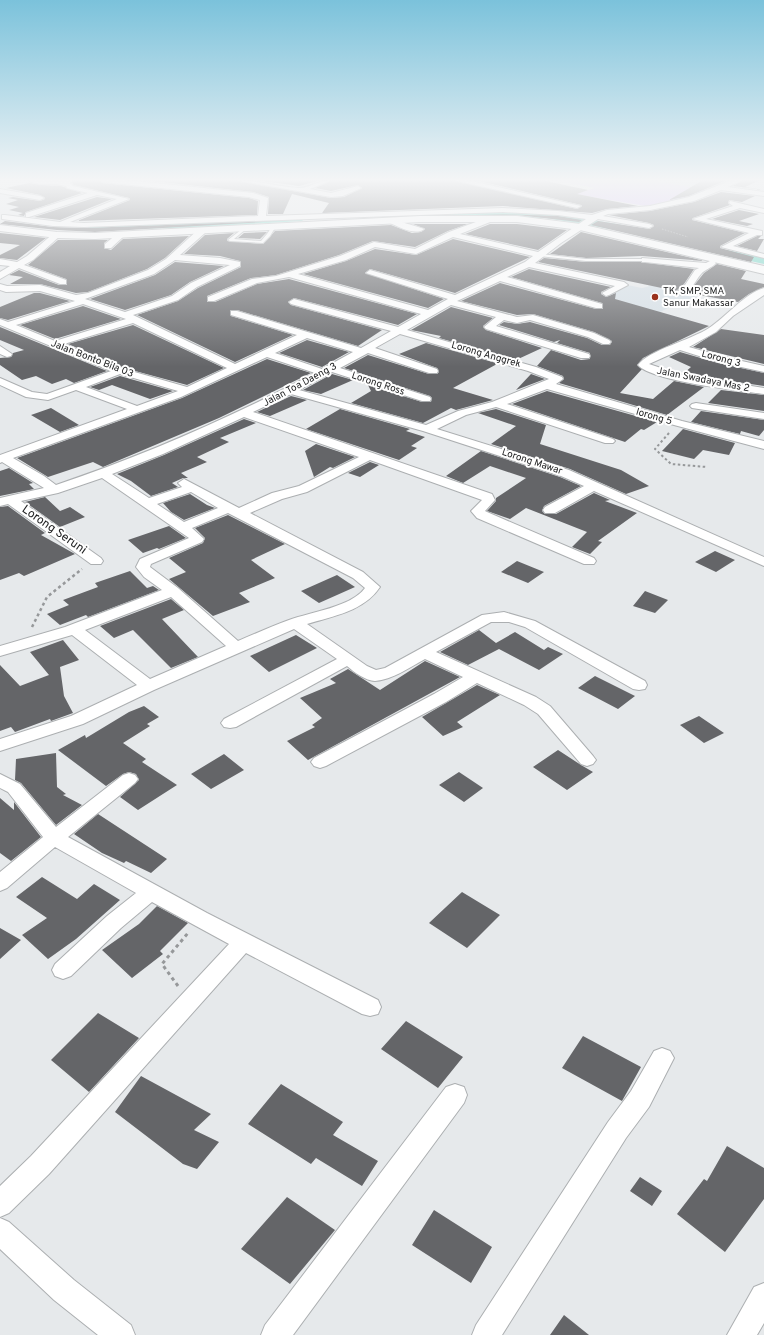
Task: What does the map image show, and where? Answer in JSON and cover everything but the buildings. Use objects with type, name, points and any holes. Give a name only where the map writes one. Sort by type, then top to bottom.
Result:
[{"type":"main road","points":[[649,242],[764,270]]},
{"type":"street","points":[[0,276],[50,242]]},
{"type":"street","points":[[108,246],[113,242]]},
{"type":"street","points":[[4,324],[80,300],[150,272],[174,256],[189,242]]},
{"type":"street","points":[[211,299],[255,281],[277,278],[333,262],[374,244],[416,252],[435,242]]},
{"type":"street","points":[[487,242],[540,255]]},
{"type":"street","name":"Jalan Toa Daeng 3","points":[[6,501],[54,490],[103,473],[159,451],[244,413],[365,351],[453,300],[528,264],[558,242]]},
{"type":"street","points":[[733,242],[725,247],[764,256]]},
{"type":"street","points":[[55,344],[129,318],[175,298],[194,285],[237,264],[220,260],[174,256]]},
{"type":"street","points":[[681,292],[688,287],[698,272],[718,259]]},
{"type":"street","points":[[645,260],[709,266]]},
{"type":"street","points":[[0,262],[17,265],[63,282]]},
{"type":"street","points":[[528,264],[624,285],[606,293]]},
{"type":"street","points":[[370,272],[503,316],[518,320],[530,317],[591,335],[606,342]]},
{"type":"street","points":[[289,274],[430,314]]},
{"type":"street","points":[[500,278],[599,306]]},
{"type":"street","points":[[0,287],[8,289],[40,288],[80,300],[129,318],[161,332],[199,352],[235,368]]},
{"type":"street","points":[[679,348],[713,330],[730,314],[764,291]]},
{"type":"street","points":[[294,302],[400,331]]},
{"type":"street","points":[[234,313],[304,336],[365,351],[433,371]]},
{"type":"street","points":[[503,316],[489,327],[585,356]]},
{"type":"street","name":"Jalan Bonto Bila 03","points":[[4,324],[120,371],[187,390]]},
{"type":"street","name":"Lorong Anggrek","points":[[400,331],[525,367],[558,379],[546,385]]},
{"type":"street","points":[[2,458],[187,390],[304,336]]},
{"type":"street","name":"Jalan Swadaya Mas 2","points":[[679,348],[648,360],[644,366],[653,370],[702,382],[764,391]]},
{"type":"street","name":"Lorong 3","points":[[679,348],[722,360],[764,369]]},
{"type":"street","name":"Lorong Ross","points":[[267,354],[426,399]]},
{"type":"street","points":[[0,381],[40,397],[54,396],[120,371]]},
{"type":"street","points":[[427,429],[462,413],[496,404],[546,385]]},
{"type":"street","name":"lorong 5","points":[[546,385],[678,423],[764,445]]},
{"type":"street","points":[[77,387],[136,409]]},
{"type":"street","name":"Lorong Mawar","points":[[288,390],[516,456],[596,485],[764,562]]},
{"type":"street","points":[[496,404],[609,441]]},
{"type":"street","points":[[696,406],[764,416]]},
{"type":"street","points":[[244,413],[487,497],[489,500],[478,511],[482,515],[590,561]]},
{"type":"street","points":[[182,527],[303,489],[370,456]]},
{"type":"street","points":[[2,458],[40,479],[54,490]]},
{"type":"street","points":[[103,473],[193,534],[197,539],[144,562],[143,567],[149,574],[173,591],[224,638],[237,647]]},
{"type":"street","points":[[0,745],[77,720],[148,686],[296,622],[352,604],[369,594],[373,587],[358,575],[234,511],[188,485],[147,503]]},
{"type":"street","points":[[550,510],[596,485]]},
{"type":"street","name":"Lorong Seruni","points":[[6,501],[96,561]]},
{"type":"street","points":[[0,651],[70,630],[173,591]]},
{"type":"street","points":[[296,622],[349,659],[360,669],[375,676],[382,675],[425,653],[487,618],[498,616],[511,617],[530,624],[639,685]]},
{"type":"street","points":[[70,630],[77,631],[87,637],[148,686]]},
{"type":"street","points":[[425,653],[530,701],[544,710],[587,760]]},
{"type":"street","points":[[230,723],[349,659]]},
{"type":"street","points":[[320,762],[440,698],[476,676]]},
{"type":"street","points":[[0,883],[129,779]]},
{"type":"street","points":[[0,780],[14,788],[54,838],[243,942],[370,1007]]},
{"type":"street","points":[[63,970],[114,922],[152,891]]},
{"type":"street","points":[[0,1204],[40,1165],[173,1017],[243,942]]},
{"type":"street","points":[[486,1335],[617,1130],[640,1099],[662,1058]]},
{"type":"street","points":[[275,1335],[455,1095]]},
{"type":"street","points":[[0,1231],[64,1290],[121,1335]]},
{"type":"street","points":[[741,1335],[764,1297]]},
{"type":"lane","points":[[540,255],[586,260],[645,260]]},
{"type":"path","points":[[678,423],[655,449],[672,464],[691,467],[707,467]]},
{"type":"path","points":[[24,644],[47,596],[76,573],[96,561]]},
{"type":"path","points":[[173,1017],[178,986],[162,964],[200,919]]},
{"type":"shaded area","name":"TK, SMP, SMA Sanur Makassar","points":[[658,284],[708,301],[700,306],[680,302],[656,314],[617,300],[609,295],[627,285],[642,288]]},
{"type":"waterway","points":[[727,253],[764,261]]},
{"type":"place","name":"TK, SMP, SMA Sanur Makassar","points":[[655,297]]}]
